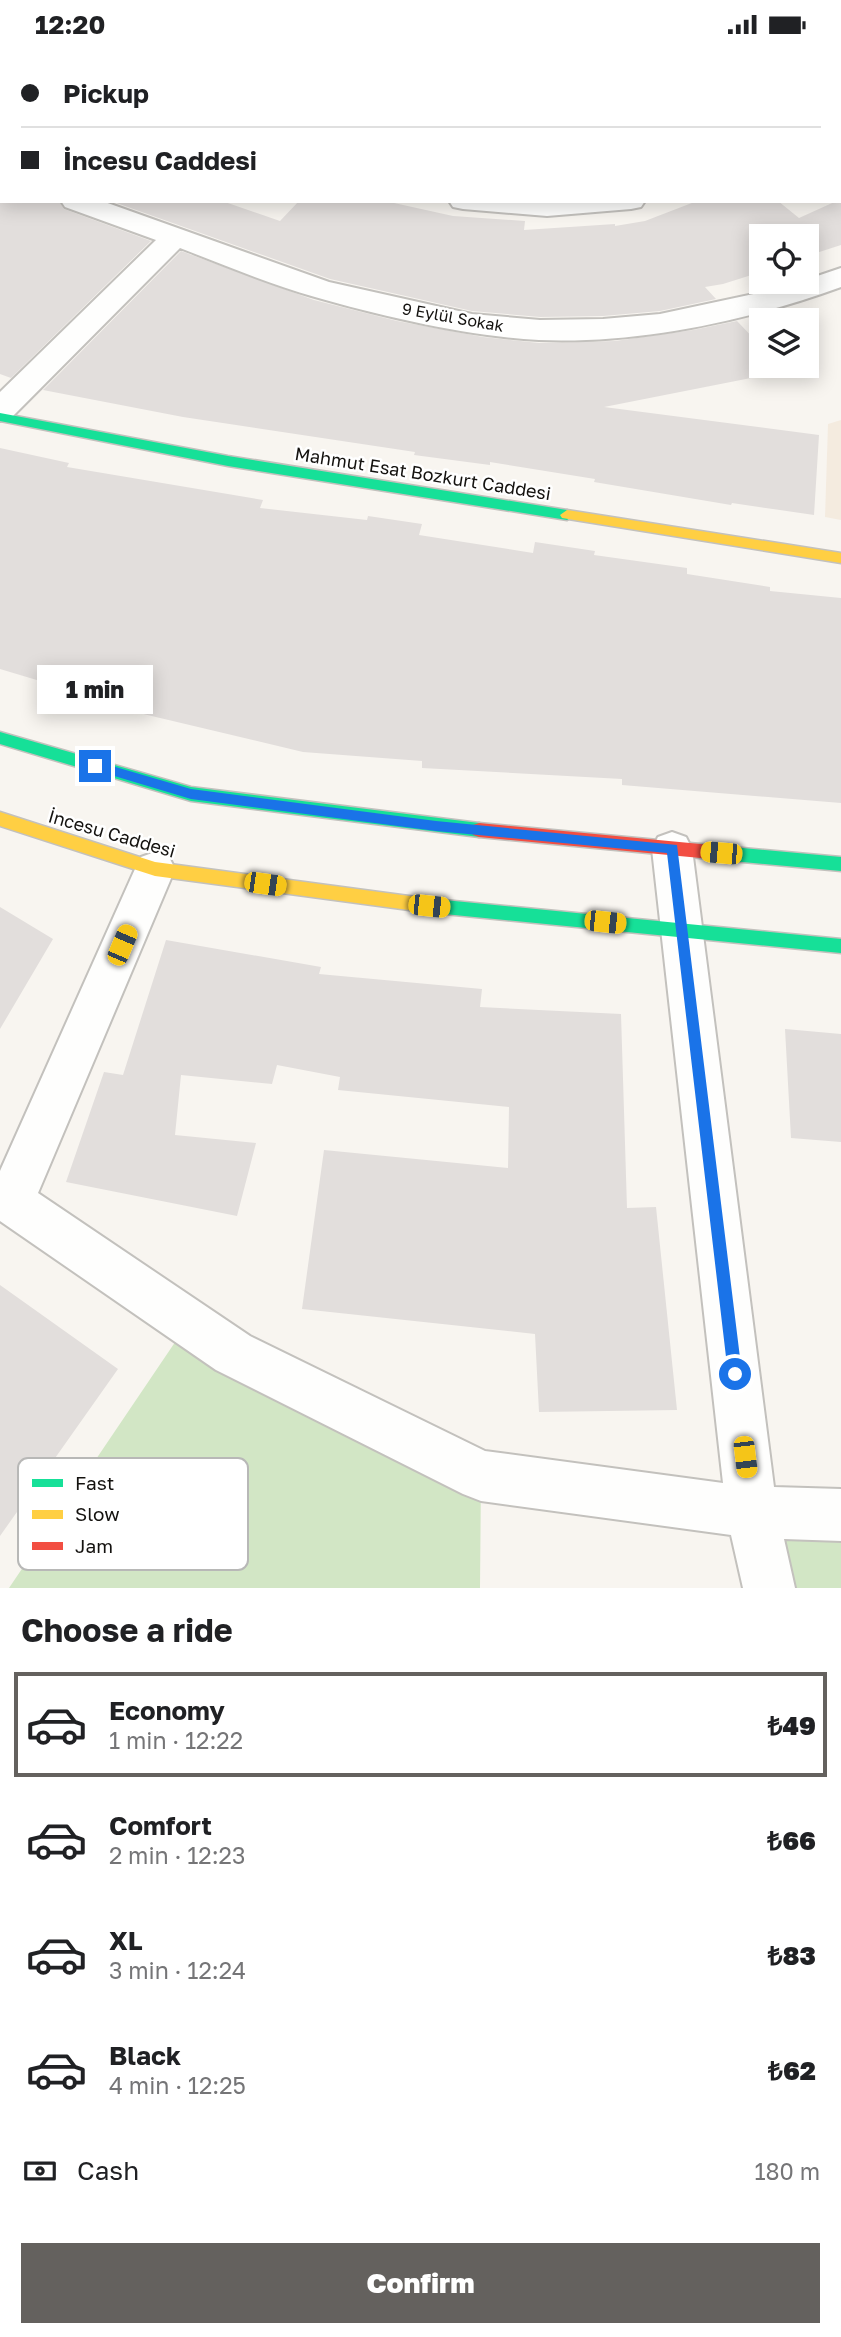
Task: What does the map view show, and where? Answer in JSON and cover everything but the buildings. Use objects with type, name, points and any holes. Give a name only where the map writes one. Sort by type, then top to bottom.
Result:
[{"type":"main road","name":"Mahmut Esat Bozkurt Caddesi","points":[[0,417],[228,461],[841,558]]},
{"type":"main road","points":[[0,738],[191,794],[436,826],[841,864]]},
{"type":"main road","name":"İncesu Caddesi","points":[[0,819],[155,869],[429,906],[841,946]]},
{"type":"street","points":[[463,49],[519,49]]},
{"type":"street","name":"9 Eylül Sokak","points":[[80,203],[322,290],[472,324],[540,330],[603,329],[660,324],[789,296],[841,277]]},
{"type":"street","points":[[484,203],[538,208],[592,207],[618,203]]},
{"type":"street","points":[[0,410],[174,238]]},
{"type":"street","points":[[673,849],[752,1512],[769,1588]]},
{"type":"street","points":[[155,869],[6,1197],[233,1353],[481,1476],[752,1512],[841,1515]]},
{"type":"shaded area","points":[[841,420],[841,520],[825,517],[828,424]]},
{"type":"green space","points":[[188,1323],[481,1476],[480,1588],[9,1588],[21,1570],[248,1570],[248,1458],[97,1458]]},
{"type":"green space","points":[[752,1512],[841,1515],[841,1588],[769,1588]]},
{"type":"traffic: fast","points":[[0,417],[228,461],[567,515]]},
{"type":"traffic: fast","points":[[0,738],[191,794],[479,830]]},
{"type":"traffic: fast","points":[[732,854],[841,864]]},
{"type":"traffic: fast","points":[[424,905],[841,946]]},
{"type":"traffic: slow","points":[[567,515],[841,558]]},
{"type":"traffic: slow","points":[[0,819],[155,869],[424,905]]},
{"type":"traffic: jam","points":[[479,830],[732,854]]},
{"type":"route","points":[[95,766],[191,794],[436,826],[673,849],[735,1374]]}]
